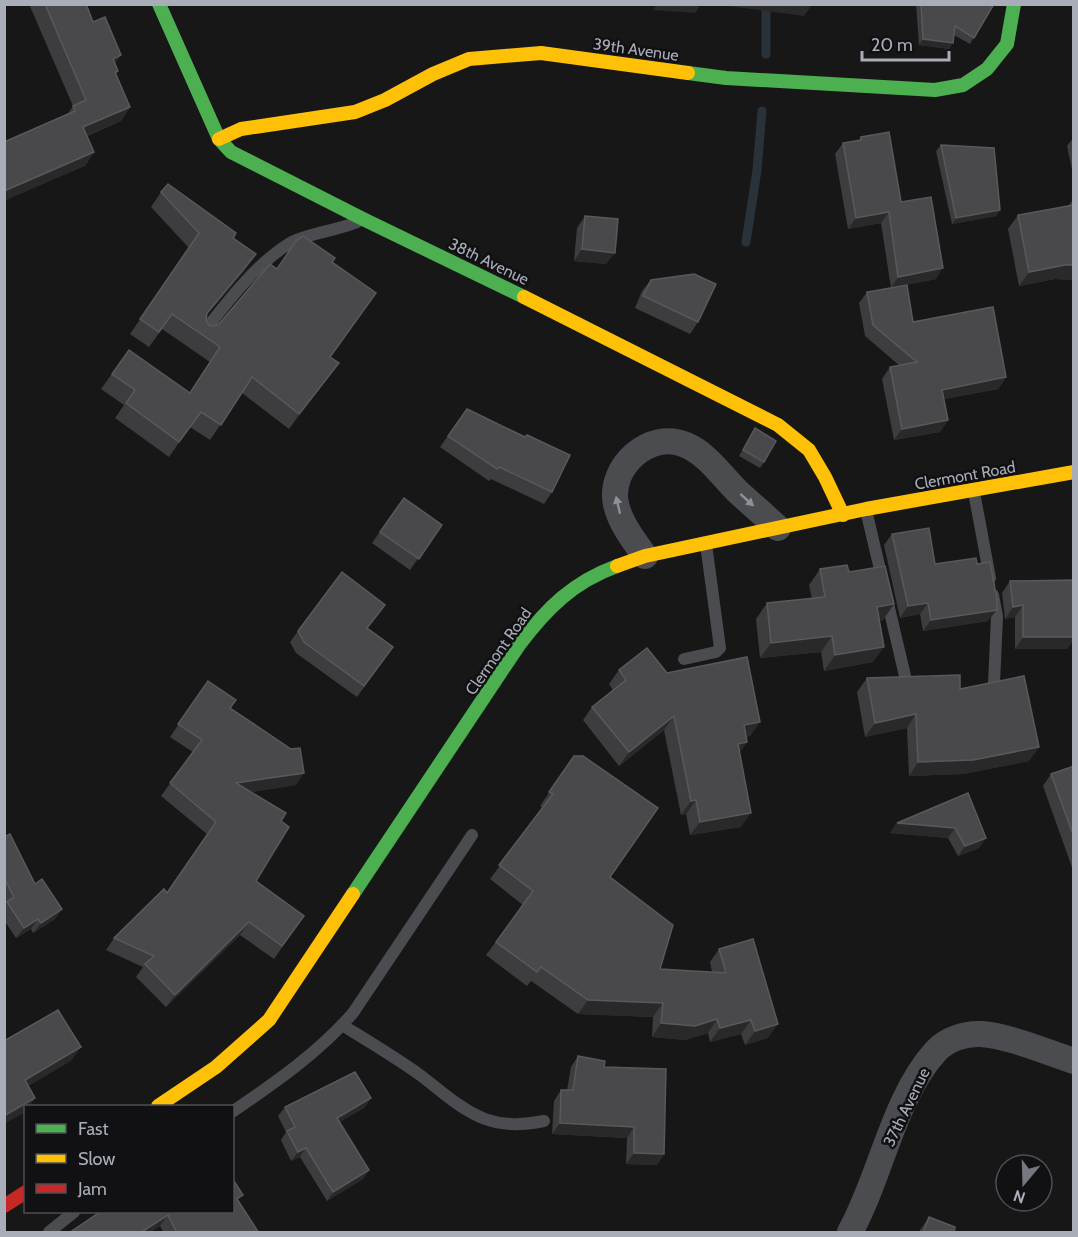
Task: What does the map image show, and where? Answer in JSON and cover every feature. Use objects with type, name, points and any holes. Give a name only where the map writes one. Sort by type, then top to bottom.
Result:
[{"type":"street","name":"38th Avenue","points":[[159,4],[219,139],[231,152],[778,425],[808,450],[825,477],[843,515]]},
{"type":"street","name":"39th Avenue","points":[[219,139],[241,129],[355,112],[469,59],[499,55],[542,53],[726,78],[935,90],[963,85],[987,69],[1006,44],[1014,4]]},
{"type":"street","points":[[645,556],[630,534],[615,503],[616,482],[620,471],[629,459],[655,444],[667,442],[684,444],[700,453],[778,528]]},
{"type":"street","name":"Clermont Road","points":[[161,1105],[218,1067],[248,1043],[269,1020],[538,619],[558,600],[595,574],[645,556],[706,543],[866,509],[1074,472]]},
{"type":"street","name":"37th Avenue","points":[[850,1233],[904,1104],[918,1076],[937,1050],[958,1037],[981,1034],[1010,1040],[1074,1061]]},
{"type":"street","points":[[4,1206],[24,1193]]},
{"type":"lane","points":[[203,333],[234,294],[271,258],[292,242],[340,229],[363,219]]},
{"type":"lane","points":[[973,491],[997,611],[994,684]]},
{"type":"lane","points":[[866,509],[905,676]]},
{"type":"lane","points":[[684,659],[716,652],[720,648],[706,543]]},
{"type":"lane","points":[[234,1111],[289,1073],[329,1040],[353,1013],[472,835]]},
{"type":"lane","points":[[342,1025],[381,1048],[457,1103],[482,1118],[520,1125],[544,1122]]},
{"type":"lane","points":[[49,1233],[73,1213]]},
{"type":"building","points":[[45,4],[86,4],[93,22],[105,17],[121,55],[113,59],[118,71],[115,72],[130,107],[83,127],[94,152],[4,191],[4,142],[75,111],[73,106],[86,100]]},
{"type":"building","points":[[921,4],[994,4],[974,38],[955,26],[953,43],[923,39]]},
{"type":"building","points":[[889,132],[901,202],[931,197],[943,268],[898,277],[889,212],[856,218],[843,143]]},
{"type":"building","points":[[941,145],[994,148],[1000,210],[956,218]]},
{"type":"building","points":[[168,184],[236,233],[233,238],[256,254],[207,313],[206,321],[209,325],[219,324],[270,264],[277,269],[296,241],[303,236],[335,258],[332,262],[376,293],[330,357],[339,363],[299,414],[252,377],[221,425],[201,412],[179,442],[126,403],[135,390],[112,374],[129,350],[190,393],[220,347],[172,314],[159,332],[140,319],[199,233],[161,192]]},
{"type":"building","points":[[1074,205],[1074,265],[1029,272],[1018,215]]},
{"type":"building","points":[[585,216],[618,219],[615,253],[582,249]]},
{"type":"building","points":[[694,274],[716,284],[698,322],[643,296],[651,280]]},
{"type":"building","points":[[907,285],[913,322],[993,307],[1006,377],[942,390],[948,420],[902,429],[890,367],[917,362],[873,325],[867,292]]},
{"type":"building","points":[[467,409],[525,437],[527,435],[570,455],[552,492],[499,467],[497,469],[448,436]]},
{"type":"building","points":[[755,428],[776,441],[764,462],[743,450]]},
{"type":"building","points":[[404,498],[442,525],[419,559],[380,532]]},
{"type":"building","points":[[929,528],[935,564],[976,558],[977,564],[990,562],[997,610],[931,620],[928,603],[908,606],[892,534]]},
{"type":"building","points":[[847,565],[849,572],[885,566],[894,604],[877,607],[884,647],[835,655],[832,636],[771,643],[767,603],[825,597],[820,569]]},
{"type":"building","points":[[342,572],[385,605],[367,628],[393,647],[364,686],[304,642],[298,631]]},
{"type":"building","points":[[1074,580],[1074,637],[1023,637],[1023,605],[1013,607],[1010,581]]},
{"type":"building","points":[[647,648],[667,673],[747,657],[760,722],[744,725],[747,742],[738,744],[751,813],[700,822],[696,800],[691,801],[674,716],[629,752],[592,707],[626,680],[619,670]]},
{"type":"building","points":[[960,675],[960,689],[1024,676],[1039,747],[973,760],[918,762],[916,714],[875,723],[867,678]]},
{"type":"building","points":[[208,681],[236,700],[230,708],[291,749],[300,748],[304,773],[236,783],[286,813],[281,821],[289,827],[256,881],[304,916],[282,946],[249,922],[175,995],[145,964],[154,956],[114,938],[164,889],[167,893],[216,822],[170,783],[202,740],[178,724]]},
{"type":"building","points":[[574,756],[583,756],[658,808],[610,877],[673,925],[660,969],[726,973],[719,949],[753,939],[778,1024],[755,1031],[751,1020],[720,1028],[717,1019],[695,1026],[661,1023],[663,1003],[588,1000],[541,967],[537,972],[496,942],[533,891],[499,865],[553,794],[549,792]]},
{"type":"building","points":[[1074,766],[1074,837],[1051,774]]},
{"type":"building","points":[[968,793],[986,838],[965,846],[955,828],[897,823]]},
{"type":"building","points":[[10,834],[35,884],[42,879],[62,909],[41,923],[38,919],[24,928],[7,902],[14,897],[4,878],[4,837]]},
{"type":"building","points":[[58,1010],[81,1047],[25,1080],[35,1098],[4,1116],[4,1041]]},
{"type":"building","points":[[578,1056],[605,1061],[604,1067],[666,1069],[664,1154],[634,1153],[634,1127],[560,1123],[561,1090],[573,1090]]},
{"type":"building","points":[[355,1072],[371,1098],[337,1118],[369,1170],[333,1192],[306,1148],[298,1152],[287,1131],[295,1127],[285,1107]]},
{"type":"building","points":[[234,1181],[243,1195],[237,1199],[259,1233],[177,1233],[168,1215],[140,1233],[69,1233],[99,1213],[234,1213]]},
{"type":"building","points":[[929,1217],[955,1227],[954,1233],[923,1233]]},
{"type":"waterway","points":[[766,4],[766,54]]},
{"type":"waterway","points":[[746,242],[757,170],[762,111]]},
{"type":"traffic: fast","points":[[159,4],[219,139],[231,152],[524,297]]},
{"type":"traffic: fast","points":[[688,73],[726,78],[935,90],[963,85],[987,69],[1007,44],[1014,4]]},
{"type":"traffic: fast","points":[[353,894],[529,632],[574,588],[601,572],[617,566]]},
{"type":"traffic: slow","points":[[219,139],[241,129],[355,112],[469,59],[541,53],[688,73]]},
{"type":"traffic: slow","points":[[524,297],[778,425],[809,450],[843,515]]},
{"type":"traffic: slow","points":[[617,566],[645,556],[866,509],[1074,472]]},
{"type":"traffic: slow","points":[[159,1105],[216,1067],[269,1020],[353,894]]},
{"type":"traffic: jam","points":[[4,1206],[24,1193]]}]
